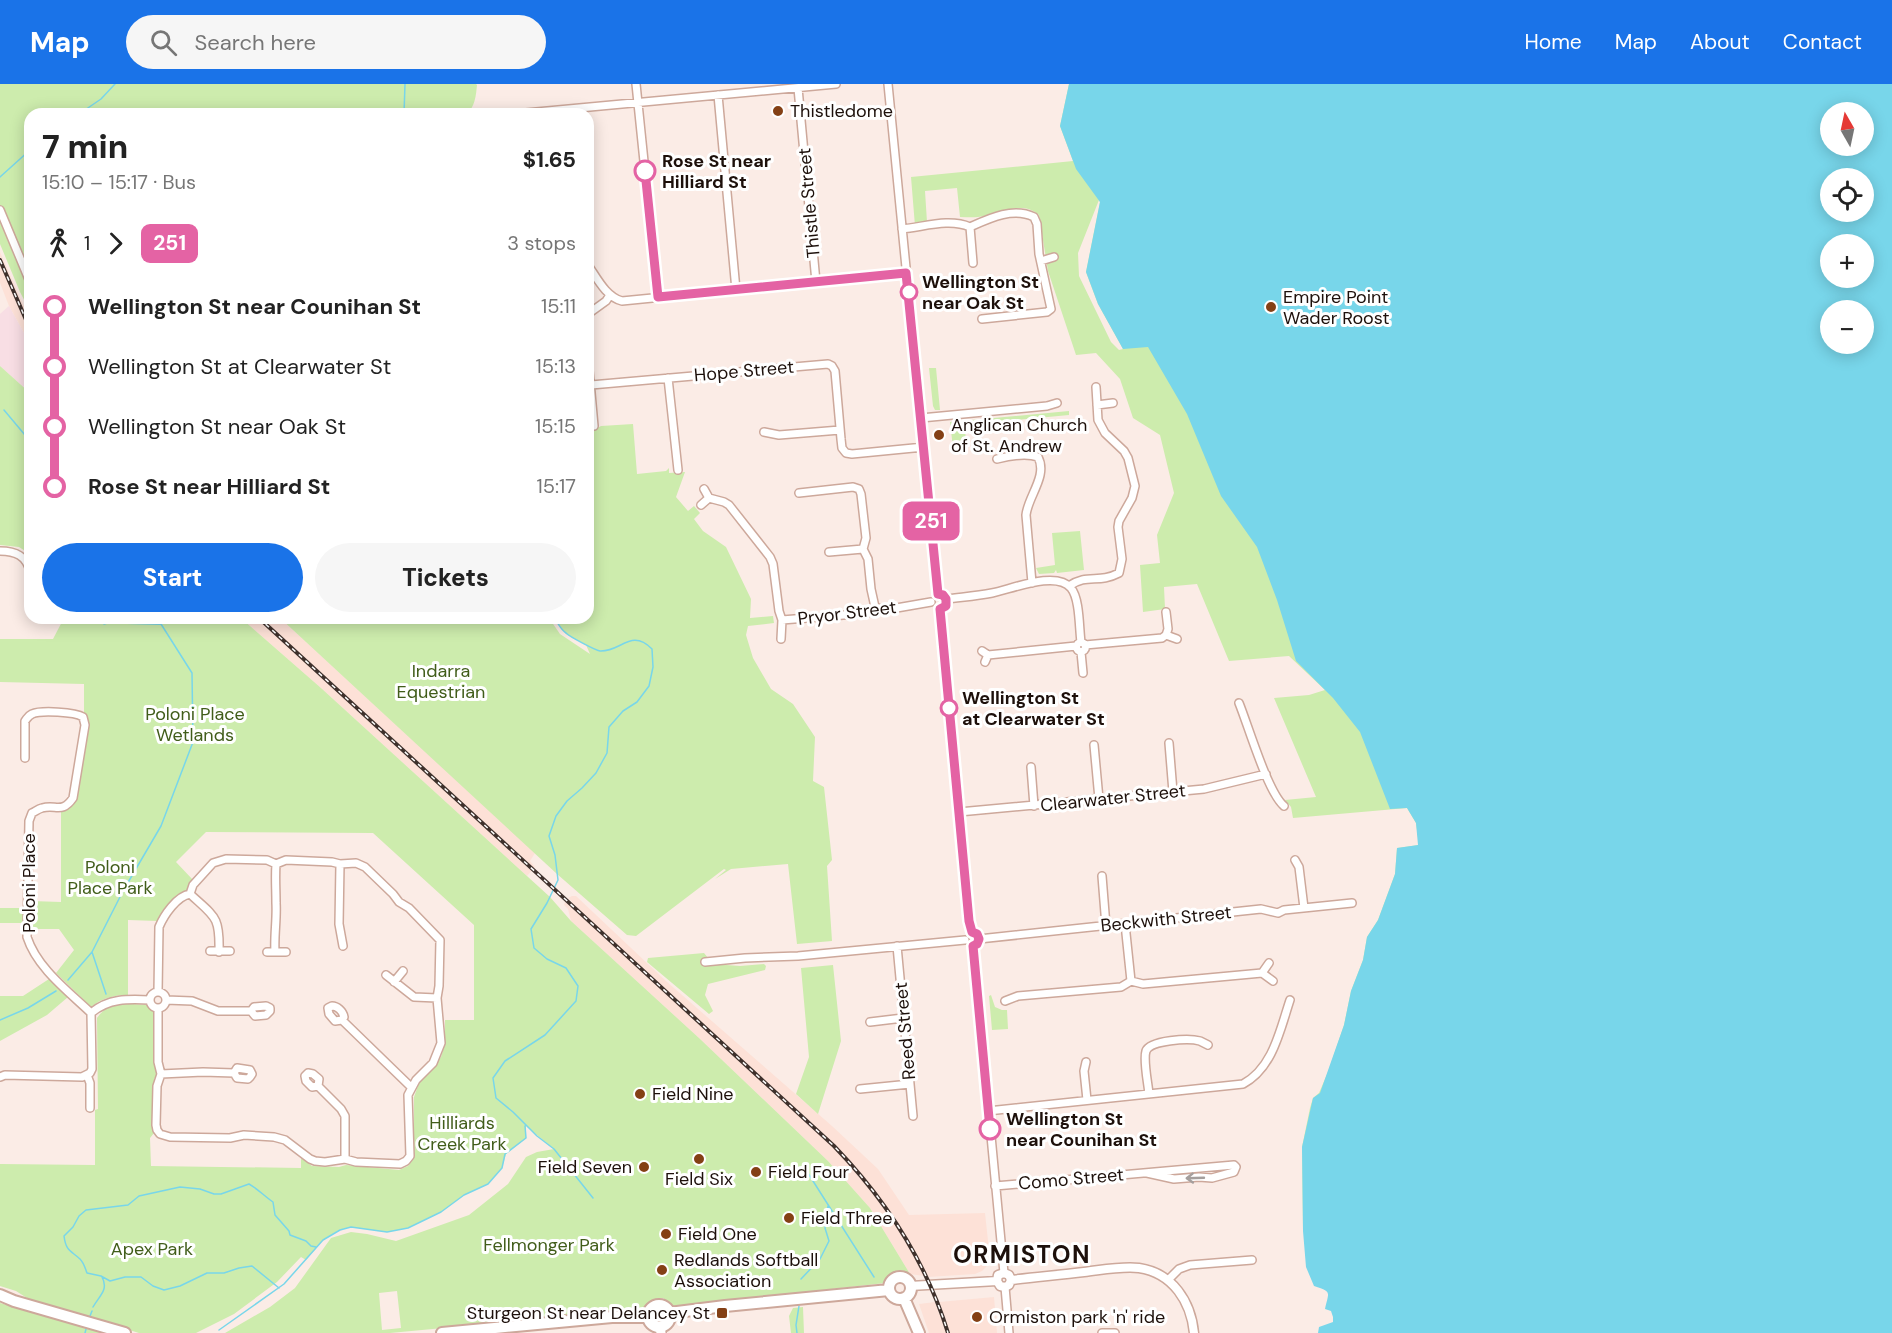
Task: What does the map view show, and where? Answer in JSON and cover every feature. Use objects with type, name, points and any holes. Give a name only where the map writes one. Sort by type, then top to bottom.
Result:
[{"type":"main road","points":[[897,1278],[906,1280],[910,1286],[909,1293],[904,1298],[894,1298],[889,1290],[891,1282],[897,1278]]},
{"type":"main road","points":[[669,1313],[889,1290]]},
{"type":"main road","points":[[0,1295],[125,1333]]},
{"type":"main road","points":[[904,1298],[919,1333]]},
{"type":"main road","points":[[656,1306],[663,1306],[669,1313],[668,1321],[661,1330],[651,1323],[648,1317],[650,1310],[656,1306]]},
{"type":"main road","points":[[442,1333],[612,1317],[648,1317]]},
{"type":"street","points":[[636,84],[658,297]]},
{"type":"street","points":[[585,108],[836,84]]},
{"type":"street","points":[[888,84],[938,594]]},
{"type":"street","name":"Thistle Street","points":[[798,88],[816,282]]},
{"type":"street","points":[[718,95],[736,290]]},
{"type":"street","points":[[0,210],[24,268]]},
{"type":"street","points":[[902,229],[943,223],[961,223],[970,227],[1010,212],[1025,213],[1034,217],[1051,304],[1050,310],[982,319]]},
{"type":"street","points":[[970,227],[973,265]]},
{"type":"street","points":[[1041,261],[1054,257]]},
{"type":"street","points":[[594,273],[613,297],[622,301],[906,273]]},
{"type":"street","points":[[594,309],[613,297]]},
{"type":"street","name":"Hope Street","points":[[594,386],[828,364],[835,371],[840,430]]},
{"type":"street","points":[[668,378],[678,470]]},
{"type":"street","points":[[1069,586],[1086,578],[1101,580],[1119,573],[1122,559],[1119,521],[1132,498],[1135,486],[1128,458],[1124,451],[1104,433],[1098,420],[1096,387]]},
{"type":"street","points":[[921,418],[1047,406],[1057,403]]},
{"type":"street","points":[[1097,405],[1113,403]]},
{"type":"street","points":[[764,432],[779,435],[840,430],[843,448],[848,454],[924,447]]},
{"type":"street","points":[[997,459],[1032,455],[1038,457],[1042,464],[1039,481],[1027,506],[1026,515],[1032,583]]},
{"type":"street","points":[[704,489],[708,498]]},
{"type":"street","points":[[799,493],[858,489],[861,494],[866,538],[863,549],[868,559],[875,607]]},
{"type":"street","points":[[701,505],[708,498]]},
{"type":"street","points":[[708,498],[724,502],[729,506],[770,557],[773,564],[778,611],[782,620]]},
{"type":"street","points":[[829,552],[863,549]]},
{"type":"street","points":[[0,551],[13,552],[24,557]]},
{"type":"street","points":[[946,599],[990,594],[1053,580],[1069,586],[1076,598],[1083,673]]},
{"type":"street","points":[[938,594],[943,595],[946,599],[946,606],[940,609],[934,607],[931,602],[933,596],[938,594]]},
{"type":"street","name":"Pryor Street","points":[[781,639],[782,620],[868,613],[875,607],[885,610],[931,602]]},
{"type":"street","points":[[940,609],[972,932]]},
{"type":"street","points":[[985,656],[1162,638],[1168,629],[1166,612]]},
{"type":"street","points":[[1166,635],[1177,639]]},
{"type":"street","points":[[1239,703],[1266,774],[1279,801],[1284,806]]},
{"type":"street","name":"Poloni Place","points":[[25,758],[25,721],[30,715],[77,713],[82,717],[85,725],[73,798],[69,805],[61,808],[42,808],[33,813],[29,821],[27,937],[30,946],[53,976],[91,1013]]},
{"type":"street","points":[[1169,743],[1173,792]]},
{"type":"street","points":[[1094,746],[1099,799]]},
{"type":"street","points":[[1031,767],[1034,806]]},
{"type":"street","name":"Clearwater Street","points":[[959,812],[1204,789],[1266,774]]},
{"type":"street","points":[[158,1008],[158,1062],[161,1074],[157,1086],[157,1130],[163,1136],[274,1137],[285,1140],[310,1159],[325,1162],[345,1159],[356,1162],[400,1164],[410,1155],[408,1095],[411,1087],[433,1063],[440,1048],[437,998],[440,986],[440,940],[365,867],[356,863],[286,860],[276,864],[267,860],[226,858],[213,863],[193,885],[190,894]]},
{"type":"street","points":[[1295,860],[1299,867],[1304,908]]},
{"type":"street","points":[[276,864],[271,952],[286,952]]},
{"type":"street","points":[[340,864],[339,924],[343,946]]},
{"type":"street","points":[[1102,876],[1106,926]]},
{"type":"street","points":[[190,894],[213,915],[218,923],[215,951],[230,951]]},
{"type":"street","points":[[158,992],[159,927],[163,917],[177,902],[184,895],[190,894]]},
{"type":"street","name":"Beckwith Street","points":[[979,939],[1261,909],[1278,914],[1284,910],[1352,903]]},
{"type":"street","points":[[1125,924],[1131,981]]},
{"type":"street","points":[[972,932],[977,934],[979,939],[973,946]]},
{"type":"street","points":[[965,940],[966,935],[972,932]]},
{"type":"street","points":[[705,962],[798,956],[965,940]]},
{"type":"street","points":[[965,940],[968,945],[973,946]]},
{"type":"street","name":"Reed Street","points":[[897,946],[913,1116]]},
{"type":"street","points":[[973,946],[1004,1273]]},
{"type":"street","points":[[1262,973],[1269,963]]},
{"type":"street","points":[[394,982],[403,971]]},
{"type":"street","points":[[1005,1000],[1018,996],[1121,987],[1131,981],[1143,984],[1262,973],[1273,981]]},
{"type":"street","points":[[386,975],[414,998],[437,998]]},
{"type":"street","points":[[158,992],[163,993],[166,1000],[165,1005],[158,1008],[153,1007],[150,1000],[152,995],[158,992]]},
{"type":"street","points":[[0,1077],[15,1075],[82,1077],[87,1075],[92,1069],[91,1013],[110,1001],[150,1000]]},
{"type":"street","points":[[166,1000],[192,1001],[218,1011],[251,1011]]},
{"type":"street","points":[[988,1111],[1244,1084],[1253,1079],[1269,1058],[1290,1000]]},
{"type":"street","points":[[870,1022],[903,1018]]},
{"type":"street","points":[[342,1020],[411,1087]]},
{"type":"street","points":[[1149,1094],[1145,1053],[1149,1046],[1156,1043],[1191,1040],[1201,1041],[1208,1045]]},
{"type":"street","points":[[1086,1062],[1084,1071],[1087,1100]]},
{"type":"street","points":[[161,1074],[234,1073]]},
{"type":"street","points":[[87,1075],[90,1083],[90,1108]]},
{"type":"street","points":[[860,1089],[910,1084]]},
{"type":"street","points":[[318,1086],[341,1108],[345,1116],[345,1159]]},
{"type":"street","name":"Como Street","points":[[995,1186],[1234,1165],[1236,1170],[1212,1178],[1174,1179],[1147,1173]]},
{"type":"street","points":[[1168,1280],[1179,1269],[1190,1265],[1252,1260]]},
{"type":"street","points":[[1009,1333],[1008,1283],[1009,1275],[1004,1273],[998,1275],[997,1281],[1000,1286],[1008,1283],[1127,1268],[1147,1270],[1168,1280],[1178,1290],[1190,1309],[1194,1333]]},
{"type":"street","points":[[910,1286],[997,1281]]},
{"type":"street","points":[[1102,1333],[1114,1333]]},
{"type":"shaded area","points":[[0,252],[24,306],[24,333],[9,306],[0,283]]},
{"type":"shaded area","points":[[9,306],[24,333],[24,388],[0,366],[0,314]]},
{"type":"shaded area","points":[[248,624],[287,624],[535,853],[530,861],[535,867],[527,876]]},
{"type":"shaded area","points":[[576,896],[666,981],[878,1169],[909,1215],[985,1213],[989,1250],[987,1266],[975,1274],[928,1277],[923,1266],[920,1267],[924,1276],[910,1274],[870,1208],[828,1161],[699,1038],[571,921],[568,909],[564,905],[565,902],[570,905],[572,902],[568,898]]},
{"type":"shaded area","points":[[994,1297],[997,1333],[929,1333],[919,1304],[935,1302],[939,1314],[943,1313],[939,1302]]},
{"type":"green space","points":[[0,84],[477,85],[471,108],[24,108],[24,300],[0,244]]},
{"type":"green space","points":[[1069,84],[1461,744],[1303,1231],[1302,1147],[1310,1108],[1328,1072],[1344,1025],[1351,991],[1363,960],[1367,937],[1378,920],[1395,874],[1397,848],[1419,845],[1416,823],[1407,808],[1293,818],[1291,807],[1285,800],[1316,797],[1274,698],[1309,695],[1325,690],[1289,656],[1229,661],[1197,584],[1164,587],[1165,609],[1143,612],[1140,565],[1160,563],[1157,535],[1174,493],[1160,435],[1133,418],[1120,379],[1096,353],[1076,355],[1048,271],[1039,215],[1019,208],[981,217],[960,217],[957,188],[925,191],[927,222],[915,226],[911,177],[1073,161],[1060,126]],"holes":[[[1099,200],[1086,272],[1098,304],[1123,349],[1119,350],[1111,342],[1079,276],[1078,253]]]},
{"type":"green space","points":[[0,366],[24,388],[24,550],[19,547],[0,545]]},
{"type":"green space","points":[[929,368],[936,368],[940,410],[935,410],[933,406]]},
{"type":"green space","points":[[1069,411],[1069,415],[965,425],[966,447],[953,448],[950,422]]},
{"type":"green space","name":"Indarra Equestrian","points":[[633,424],[637,474],[666,471],[669,468],[669,473],[685,472],[676,497],[688,511],[694,506],[700,513],[694,519],[703,531],[726,547],[751,599],[750,618],[773,616],[774,623],[748,626],[746,635],[753,658],[771,689],[793,704],[815,737],[813,781],[824,787],[832,860],[827,866],[832,941],[797,944],[788,864],[731,869],[715,879],[726,870],[724,869],[636,936],[627,935],[557,874],[286,624],[553,624],[560,634],[590,654],[586,645],[566,634],[558,624],[594,624],[594,430],[601,426]]},
{"type":"green space","points":[[1080,531],[1084,570],[1057,573],[1056,570],[1054,573],[1039,574],[1036,568],[1055,565],[1052,533]]},
{"type":"green space","points":[[61,624],[248,624],[550,897],[571,921],[699,1038],[828,1161],[870,1208],[910,1274],[896,1274],[885,1283],[674,1307],[663,1298],[652,1301],[644,1309],[390,1333],[225,1333],[270,1307],[295,1288],[331,1238],[351,1232],[396,1241],[469,1215],[508,1184],[526,1157],[554,1149],[526,1126],[526,1138],[506,1154],[502,1168],[488,1184],[464,1195],[441,1212],[408,1228],[387,1232],[351,1227],[339,1230],[323,1240],[306,1260],[301,1257],[277,1282],[234,1314],[196,1333],[139,1333],[27,1298],[16,1291],[0,1286],[0,1164],[95,1165],[95,1110],[98,1109],[97,1018],[107,1008],[127,1004],[149,1005],[154,1009],[154,1064],[159,1072],[154,1079],[154,1133],[150,1138],[151,1166],[301,1168],[301,1158],[312,1166],[346,1165],[399,1170],[408,1166],[414,1158],[414,1097],[419,1083],[441,1057],[445,1044],[445,1020],[474,1020],[474,925],[373,833],[206,832],[176,862],[193,880],[189,890],[170,903],[158,921],[128,920],[128,995],[108,998],[91,1007],[56,973],[74,950],[59,929],[31,929],[31,901],[61,902],[61,812],[72,804],[78,791],[88,724],[84,712],[84,684],[0,682],[0,639],[53,639]],"holes":[[[397,1291],[401,1328],[382,1330],[379,1293]]]},
{"type":"green space","name":"Poloni Place Park","points":[[0,908],[23,908],[23,923],[0,923]]},
{"type":"green space","points":[[704,953],[713,964],[740,966],[764,964],[766,966],[765,970],[708,984],[705,995],[713,1011],[709,1014],[647,962],[648,958]]},
{"type":"green space","points":[[833,965],[841,1041],[818,1114],[796,1094],[809,1057],[801,968]]},
{"type":"green space","points":[[49,979],[68,997],[47,1015],[0,1041],[0,996],[23,996]]},
{"type":"green space","points":[[991,995],[995,1007],[1007,1010],[1008,1029],[992,1030],[989,996]]},
{"type":"green space","points":[[0,1303],[102,1333],[0,1333]]},
{"type":"green space","points":[[803,1307],[804,1333],[791,1333],[789,1316],[793,1308]]},
{"type":"water","points":[[1069,84],[1892,84],[1892,1333],[1318,1333],[1319,1327],[1333,1322],[1333,1317],[1331,1311],[1325,1309],[1328,1293],[1314,1286],[1306,1267],[1302,1147],[1313,1098],[1320,1093],[1344,1025],[1351,991],[1363,960],[1367,937],[1378,920],[1395,874],[1397,848],[1418,845],[1416,823],[1407,808],[1390,809],[1360,732],[1333,698],[1296,661],[1257,547],[1221,496],[1187,414],[1148,347],[1123,349],[1098,304],[1086,272],[1100,202],[1076,169],[1060,126]]},
{"type":"waterway","points":[[88,108],[101,99],[115,84]]},
{"type":"waterway","points":[[404,108],[405,84]]},
{"type":"waterway","points":[[0,177],[24,155]]},
{"type":"waterway","points":[[4,410],[24,434]]},
{"type":"waterway","points":[[68,980],[92,952],[123,891],[161,826],[193,742],[192,673],[161,624]]},
{"type":"waterway","points":[[558,624],[568,635],[600,651],[626,642],[645,643],[652,649],[653,667],[649,686],[637,702],[623,711],[609,727],[607,753],[596,773],[567,801],[556,816],[549,836],[555,855],[558,880],[531,929],[534,948],[547,959],[566,968],[578,986],[576,1001],[545,1035],[505,1061],[493,1078],[496,1098],[554,1149],[593,1198]]},
{"type":"waterway","points":[[92,952],[106,994]]},
{"type":"waterway","points":[[0,1020],[28,1008],[56,991]]},
{"type":"waterway","points":[[219,1330],[284,1284],[323,1240],[340,1230],[351,1227],[387,1232],[408,1228],[441,1212],[464,1195],[488,1184],[502,1168],[505,1154],[526,1138],[525,1126]]},
{"type":"waterway","points":[[806,1170],[874,1277]]},
{"type":"waterway","points":[[279,1288],[252,1266],[224,1273],[207,1273],[180,1286],[164,1290],[153,1286],[141,1277],[125,1277],[110,1281],[87,1273],[81,1261],[67,1247],[64,1236],[86,1210],[128,1205],[139,1196],[180,1187],[221,1194],[249,1184],[273,1202],[275,1215],[290,1235],[316,1247]]},
{"type":"waterway","points":[[801,1279],[820,1259],[829,1241],[825,1228],[828,1206]]},
{"type":"waterway","points":[[93,1307],[104,1289],[102,1277]]},
{"type":"waterway","points":[[797,1333],[799,1306]]},
{"type":"waterway","points":[[90,1316],[92,1311]]},
{"type":"waterway","points":[[85,1333],[86,1329]]},
{"type":"railway","points":[[0,260],[24,315]]},
{"type":"railway","points":[[266,624],[834,1146],[871,1188],[902,1233],[928,1281],[948,1333]]},
{"type":"bus line","name":"251","points":[[645,171],[658,297],[906,273],[938,594],[945,597],[947,603],[940,609],[969,921],[972,932],[977,934],[979,939],[979,942],[973,946],[990,1129]]},
{"type":"place","name":"Thistledome","points":[[778,111]]},
{"type":"place","name":"Rose St near Hilliard St","points":[[645,171]]},
{"type":"place","name":"Wellington St near Oak St","points":[[909,292]]},
{"type":"place","name":"Empire Point Wader Roost","points":[[1271,307]]},
{"type":"place","name":"Anglican Church of St. Andrew","points":[[939,435]]},
{"type":"place","name":"Wellington St at Clearwater St","points":[[949,708]]},
{"type":"place","name":"Field Nine","points":[[640,1094]]},
{"type":"place","name":"Wellington St near Counihan St","points":[[990,1129]]},
{"type":"place","name":"Field Six","points":[[699,1159]]},
{"type":"place","name":"Field Seven","points":[[644,1167]]},
{"type":"place","name":"Field Four","points":[[756,1172]]},
{"type":"place","name":"Field Three","points":[[789,1218]]},
{"type":"place","name":"Field One","points":[[666,1234]]},
{"type":"place","name":"Redlands Softball Association","points":[[662,1270]]},
{"type":"place","name":"Sturgeon St near Delancey St","points":[[722,1313]]},
{"type":"place","name":"Ormiston park 'n' ride","points":[[977,1317]]},
{"type":"district","name":"ORMISTON","points":[[1022,1255]]},
{"type":"park label","name":"Poloni Place Wetlands","points":[[195,724]]},
{"type":"park label","name":"Hilliards Creek Park","points":[[462,1133]]},
{"type":"park label","name":"Fellmonger Park","points":[[549,1245]]},
{"type":"park label","name":"Apex Park","points":[[152,1249]]}]
